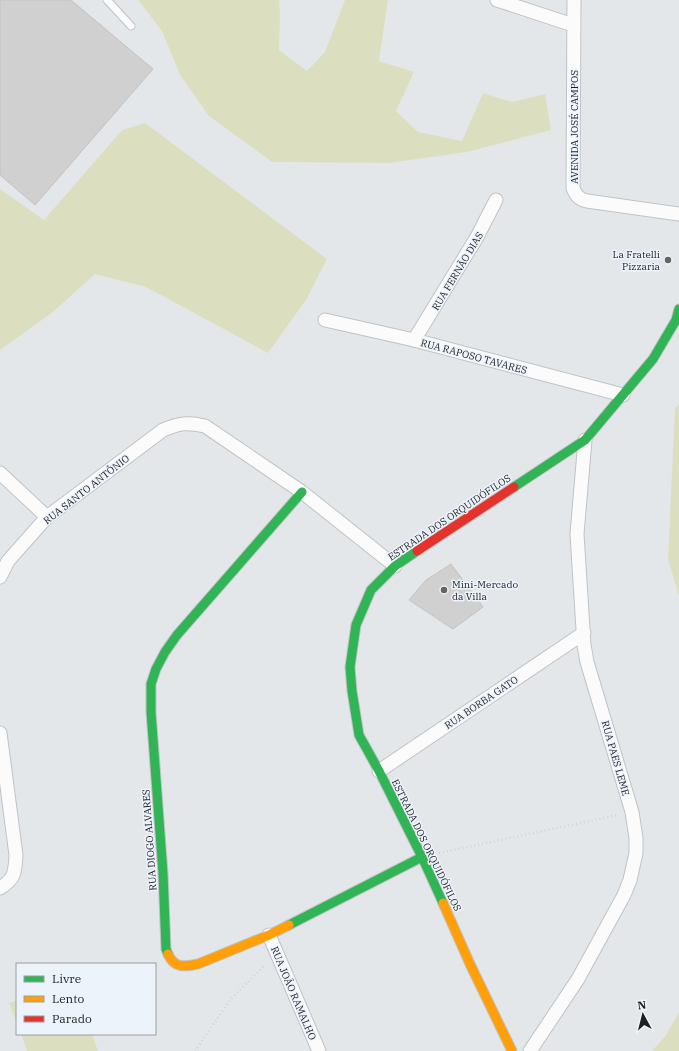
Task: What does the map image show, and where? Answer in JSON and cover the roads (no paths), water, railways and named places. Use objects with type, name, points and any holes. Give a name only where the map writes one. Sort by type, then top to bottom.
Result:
[{"type":"street","points":[[497,0],[573,25]]},
{"type":"street","name":"AVENIDA JOSÉ CAMPOS","points":[[574,0],[574,188],[576,195],[580,199],[587,201],[679,214]]},
{"type":"street","name":"RUA FERNÃO DIAS","points":[[414,340],[474,243],[496,200]]},
{"type":"street","name":"ESTRADA DOS ORQUIDÓFILOS","points":[[512,1051],[470,964],[422,856],[359,735],[350,667],[356,625],[371,590],[395,566],[585,440],[653,359],[676,320],[679,309]]},
{"type":"street","name":"RUA RAPOSO TAVARES","points":[[325,320],[414,340],[623,395]]},
{"type":"street","name":"RUA SANTO ANTÔNIO","points":[[0,577],[8,561],[47,517],[163,430],[177,424],[190,423],[205,426],[302,492]]},
{"type":"street","name":"RUA PAES LEME","points":[[530,1051],[578,979],[624,895],[630,880],[636,853],[636,838],[632,812],[587,662],[577,534],[585,440]]},
{"type":"street","points":[[0,473],[47,517]]},
{"type":"street","points":[[302,492],[395,566]]},
{"type":"street","name":"RUA DIOGO ALVARES","points":[[302,492],[177,635],[165,652],[156,669],[151,684],[151,712],[163,873],[166,949],[169,959],[176,965],[186,967],[198,964],[269,935],[422,856]]},
{"type":"street","name":"RUA BORBA GATO","points":[[379,771],[584,633]]},
{"type":"street","points":[[0,733],[16,855],[15,872],[9,882],[0,888]]},
{"type":"street","name":"RUA JOÃO RAMALHO","points":[[269,935],[319,1051]]},
{"type":"lane","points":[[107,0],[131,26]]},
{"type":"place","name":"La Fratelli Pizzaria","points":[[668,260]]},
{"type":"place","name":"Mini-Mercado da Villa","points":[[444,590]]}]
